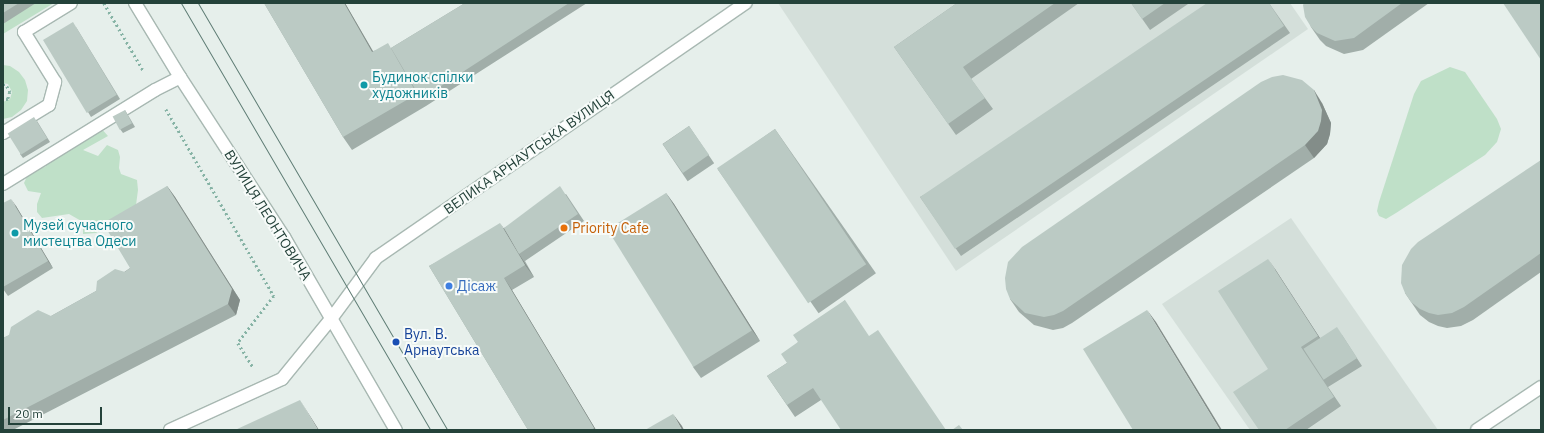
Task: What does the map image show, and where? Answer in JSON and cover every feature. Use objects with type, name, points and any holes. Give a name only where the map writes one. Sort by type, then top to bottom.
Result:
[{"type":"main road","points":[[3,133],[49,105],[55,82],[24,32],[71,3]]},
{"type":"main road","name":"ВУЛИЦЯ ЛЕОНТОВИЧА","points":[[135,3],[180,77],[284,237],[396,430]]},
{"type":"main road","name":"ВЕЛИКА АРНАУТСЬКА ВУЛИЦЯ","points":[[170,430],[282,379],[331,320],[376,258],[745,3]]},
{"type":"main road","points":[[3,184],[155,90],[180,77]]},
{"type":"main road","points":[[1477,430],[1541,387]]},
{"type":"path","points":[[104,3],[274,296],[238,343],[264,387]]},
{"type":"path","points":[[3,84],[10,89],[8,98],[3,101]]},
{"type":"shaded area","points":[[778,3],[1290,3],[1308,29],[956,271]]},
{"type":"shaded area","points":[[1291,218],[1438,430],[1250,430],[1162,304]]},
{"type":"green space","points":[[3,3],[54,3],[3,34]]},
{"type":"green space","points":[[3,65],[10,66],[19,72],[25,80],[28,90],[27,101],[21,110],[12,117],[3,119],[3,102],[10,99],[12,92],[8,84],[3,83]]},
{"type":"green space","points":[[1450,67],[1465,72],[1497,119],[1501,129],[1497,142],[1485,155],[1396,213],[1386,219],[1379,216],[1377,211],[1379,202],[1414,94],[1421,81]]},
{"type":"green space","points":[[99,126],[108,136],[83,150],[98,156],[107,145],[118,150],[120,157],[119,168],[121,174],[137,180],[138,190],[136,205],[96,233],[83,234],[83,222],[69,214],[42,218],[37,212],[37,204],[41,193],[28,191],[24,183],[30,170],[45,167],[52,157]]},
{"type":"building","points":[[3,3],[19,3],[3,13]]},
{"type":"building","name":"Будинок спілки художників","points":[[264,3],[344,3],[372,52],[388,43],[417,94],[343,137]]},
{"type":"building","points":[[465,3],[569,3],[421,99],[391,48]]},
{"type":"building","points":[[957,3],[1055,3],[963,67],[985,98],[948,124],[894,47]]},
{"type":"building","points":[[1131,3],[1165,3],[1142,19]]},
{"type":"building","points":[[1207,3],[1269,3],[1284,26],[955,249],[920,197]]},
{"type":"building","points":[[1304,3],[1402,3],[1354,38],[1335,41],[1317,33],[1311,27],[1305,17]]},
{"type":"building","points":[[1503,3],[1541,3],[1541,60]]},
{"type":"building","points":[[73,22],[117,95],[87,113],[43,40]]},
{"type":"building","points":[[1283,75],[1302,80],[1314,90],[1322,110],[1318,131],[1305,145],[1063,311],[1044,317],[1025,313],[1010,299],[1006,289],[1005,278],[1008,262],[1022,247],[1261,82],[1272,77]]},
{"type":"building","points":[[125,110],[132,123],[120,130],[113,117]]},
{"type":"building","points":[[34,117],[47,138],[21,155],[8,133]]},
{"type":"building","points":[[689,126],[709,155],[683,173],[663,144]]},
{"type":"building","points":[[775,129],[866,264],[808,303],[717,168]]},
{"type":"building","points":[[1541,160],[1541,253],[1464,307],[1452,313],[1438,315],[1429,313],[1420,309],[1411,302],[1401,283],[1402,265],[1411,249],[1418,242]]},
{"type":"building","points":[[167,186],[232,289],[228,304],[3,420],[3,338],[9,335],[11,327],[38,310],[51,316],[96,291],[97,281],[115,269],[125,272],[130,268],[103,223]]},
{"type":"building","points":[[560,186],[578,214],[519,254],[504,228]]},
{"type":"building","points":[[666,193],[752,330],[693,367],[607,230]]},
{"type":"building","points":[[11,199],[48,261],[3,287],[3,203]]},
{"type":"building","points":[[500,223],[525,265],[504,278],[594,428],[591,430],[528,430],[429,266]]},
{"type":"building","points":[[1268,259],[1318,336],[1301,347],[1334,397],[1285,430],[1259,430],[1233,392],[1268,369],[1218,291]]},
{"type":"building","points":[[845,300],[869,336],[878,330],[946,430],[841,430],[813,388],[787,405],[767,376],[787,363],[781,354],[798,342],[793,335]]},
{"type":"building","points":[[1147,310],[1220,430],[1133,430],[1083,349]]},
{"type":"building","points":[[1337,327],[1357,358],[1324,380],[1303,349]]},
{"type":"building","points":[[300,400],[318,430],[235,430]]},
{"type":"building","points":[[673,414],[682,430],[645,430]]},
{"type":"building","points":[[959,425],[963,430],[952,430]]},
{"type":"tram line","points":[[181,3],[431,430]]},
{"type":"tram line","points":[[198,3],[448,430]]},
{"type":"place","name":"Будинок спілки художників","points":[[364,85]]},
{"type":"place","name":"Priority Cafe","points":[[564,228]]},
{"type":"place","name":"Музей сучасного мистецтва Одеси","points":[[15,233]]},
{"type":"place","name":"Дісаж","points":[[449,286]]},
{"type":"place","name":"Вул. В. Арнаутська","points":[[396,342]]}]
